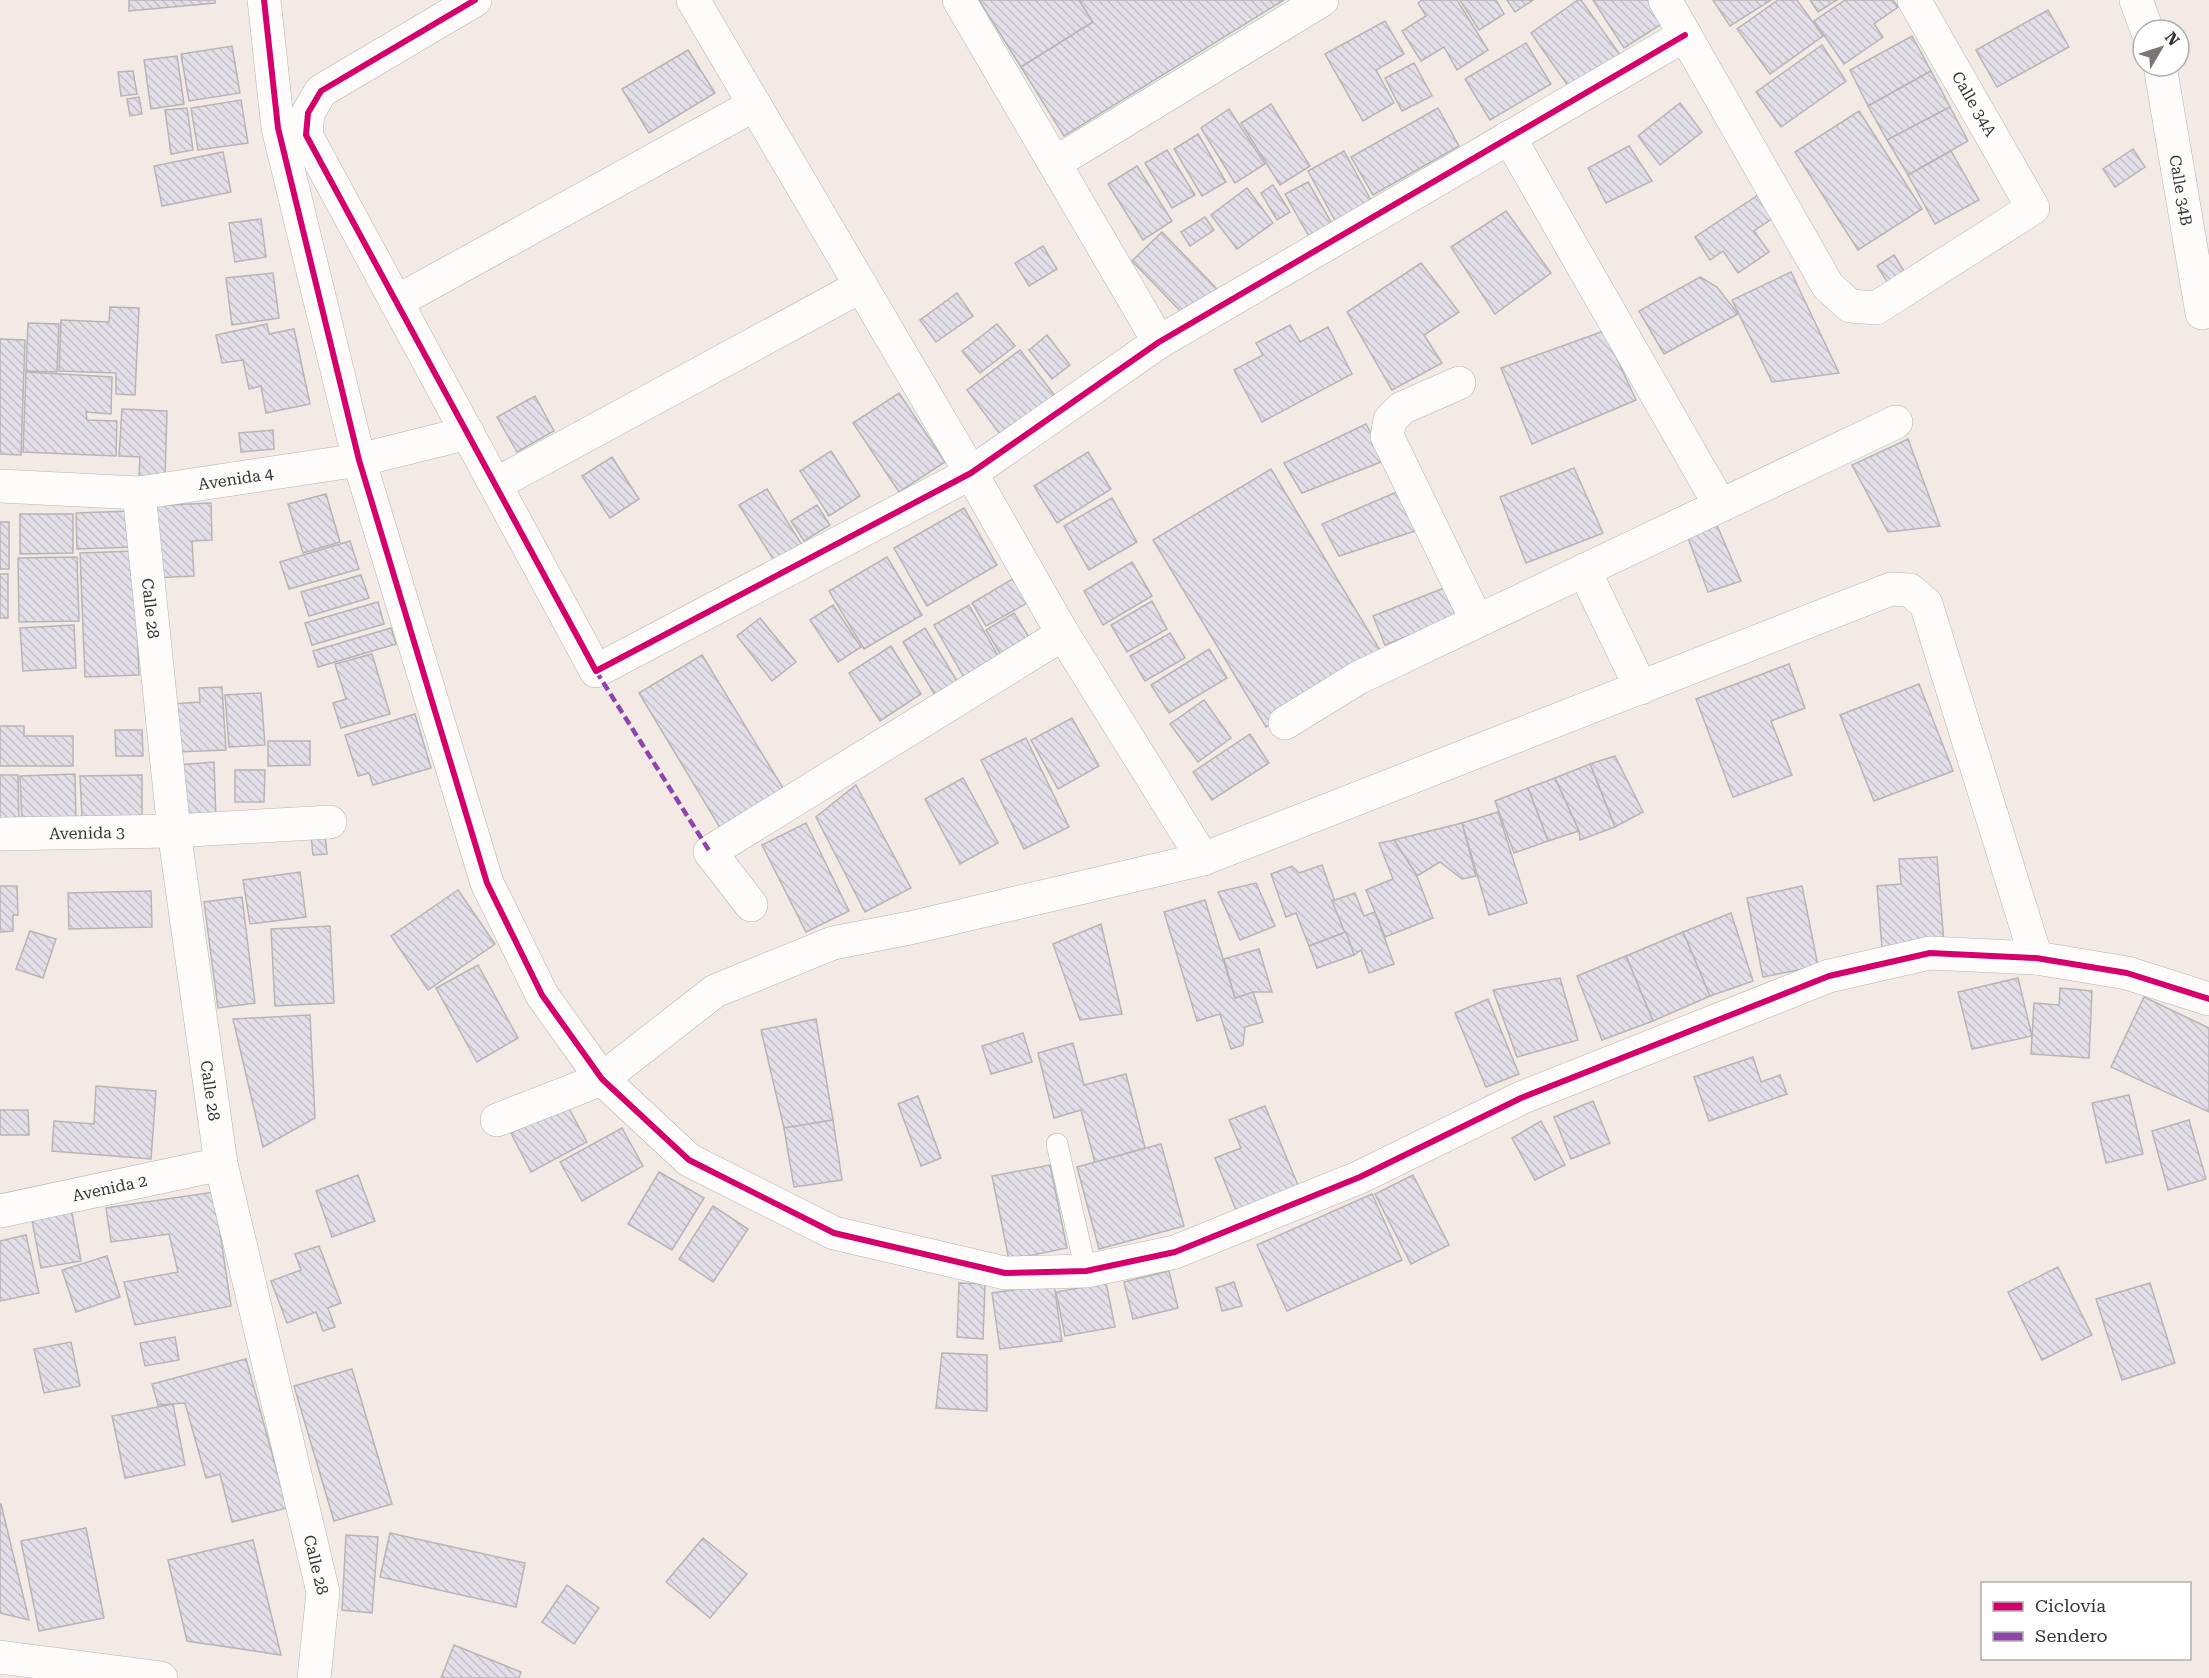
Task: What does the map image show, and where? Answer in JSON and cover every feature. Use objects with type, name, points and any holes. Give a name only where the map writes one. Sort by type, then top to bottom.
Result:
[{"type":"street","points":[[264,0],[278,128],[359,460],[487,883],[542,995],[602,1079],[689,1160],[834,1233],[1005,1273],[1086,1271],[1175,1252],[1360,1178],[1521,1098],[1829,976],[1930,953],[2036,958],[2127,973],[2209,999]]},
{"type":"street","points":[[475,0],[321,91],[308,113],[306,135],[596,671],[971,473],[1159,342],[1685,35],[1665,0]]},
{"type":"street","points":[[693,0],[1063,634],[1203,859]]},
{"type":"street","points":[[959,0],[1159,342]]},
{"type":"street","points":[[1055,163],[1322,0]]},
{"type":"street","name":"Calle 34A","points":[[1685,35],[1828,286],[1850,306],[1876,308],[2033,208],[1914,0]]},
{"type":"street","points":[[2136,0],[2143,18]]},
{"type":"street","name":"Calle 34B","points":[[2162,78],[2202,313]]},
{"type":"street","points":[[396,302],[754,105]]},
{"type":"street","points":[[1509,137],[1720,506]]},
{"type":"street","points":[[495,484],[861,286]]},
{"type":"street","points":[[1459,383],[1402,408],[1390,420],[1387,436],[1477,621]]},
{"type":"street","points":[[1285,723],[1358,678],[1896,422]]},
{"type":"street","name":"Avenida 4","points":[[0,486],[139,493],[359,460],[468,433]]},
{"type":"street","name":"Calle 28","points":[[139,493],[174,831],[221,1164],[323,1592],[314,1678]]},
{"type":"street","points":[[1584,570],[1641,688]]},
{"type":"street","points":[[497,1120],[602,1079],[715,991],[833,943],[910,928],[1203,859],[1891,589],[1910,590],[1926,604],[2036,958]]},
{"type":"street","points":[[751,905],[710,852],[1063,634]]},
{"type":"street","name":"Avenida 3","points":[[0,834],[174,831],[330,822]]},
{"type":"street","name":"Avenida 2","points":[[0,1211],[221,1164]]},
{"type":"street","points":[[0,1658],[161,1678]]},
{"type":"lane","points":[[1057,1144],[1086,1271]]},
{"type":"building","points":[[129,0],[215,0],[215,3],[129,11]]},
{"type":"building","points":[[979,0],[1079,0],[1093,22],[1021,67]]},
{"type":"building","points":[[1079,0],[1284,0],[1064,136],[1021,67],[1093,22]]},
{"type":"building","points":[[1422,0],[1457,0],[1488,50],[1457,70],[1444,47],[1421,61],[1402,31],[1426,16],[1418,3]]},
{"type":"building","points":[[1460,0],[1496,0],[1504,14],[1479,30]]},
{"type":"building","points":[[1507,0],[1533,0],[1515,12]]},
{"type":"building","points":[[1581,0],[1623,59],[1573,93],[1531,33]]},
{"type":"building","points":[[1593,0],[1649,0],[1663,23],[1624,48]]},
{"type":"building","points":[[1713,0],[1771,0],[1730,26]]},
{"type":"building","points":[[1778,0],[1797,0],[1823,36],[1770,74],[1737,29]]},
{"type":"building","points":[[1810,0],[1837,0],[1818,12]]},
{"type":"building","points":[[1845,0],[1893,0],[1898,7],[1874,24],[1883,37],[1844,64],[1814,21]]},
{"type":"building","points":[[2048,10],[2069,47],[1997,87],[1976,50]]},
{"type":"building","points":[[1385,21],[1404,54],[1376,70],[1394,103],[1363,121],[1325,54]]},
{"type":"building","points":[[1912,36],[1931,71],[1868,106],[1850,70]]},
{"type":"building","points":[[1526,43],[1551,84],[1490,120],[1465,79]]},
{"type":"building","points":[[1822,45],[1846,81],[1781,127],[1756,92]]},
{"type":"building","points":[[232,46],[240,93],[189,101],[181,54]]},
{"type":"building","points":[[688,50],[715,93],[649,133],[622,89]]},
{"type":"building","points":[[177,56],[184,104],[151,109],[144,60]]},
{"type":"building","points":[[1414,63],[1432,96],[1402,111],[1385,78]]},
{"type":"building","points":[[133,71],[137,94],[121,96],[118,72]]},
{"type":"building","points":[[1931,71],[1950,107],[1887,140],[1868,106]]},
{"type":"building","points":[[139,97],[142,114],[130,116],[127,99]]},
{"type":"building","points":[[241,100],[248,143],[198,150],[191,108]]},
{"type":"building","points":[[1680,103],[1702,132],[1660,165],[1638,136]]},
{"type":"building","points":[[1271,104],[1310,166],[1280,185],[1241,123]]},
{"type":"building","points":[[1950,107],[1968,141],[1908,175],[1887,140]]},
{"type":"building","points":[[187,108],[193,150],[171,154],[165,110]]},
{"type":"building","points":[[1438,108],[1459,146],[1373,195],[1351,157]]},
{"type":"building","points":[[1229,109],[1265,164],[1235,183],[1201,128]]},
{"type":"building","points":[[1859,111],[1922,209],[1858,250],[1795,152]]},
{"type":"building","points":[[1198,134],[1226,182],[1202,196],[1174,149]]},
{"type":"building","points":[[1629,146],[1652,181],[1606,203],[1588,168]]},
{"type":"building","points":[[2133,149],[2145,167],[2115,187],[2103,169]]},
{"type":"building","points":[[1167,150],[1195,195],[1172,208],[1145,163]]},
{"type":"building","points":[[1344,151],[1374,206],[1338,226],[1308,171]]},
{"type":"building","points":[[1951,151],[1979,200],[1935,224],[1908,175]]},
{"type":"building","points":[[223,152],[231,192],[162,206],[154,166]]},
{"type":"building","points":[[1137,166],[1172,221],[1143,240],[1108,184]]},
{"type":"building","points":[[1308,182],[1334,227],[1311,240],[1285,194]]},
{"type":"building","points":[[1273,185],[1290,212],[1277,220],[1261,193]]},
{"type":"building","points":[[1247,188],[1273,223],[1237,249],[1211,215]]},
{"type":"building","points":[[1758,195],[1773,218],[1754,231],[1769,252],[1738,273],[1723,251],[1710,260],[1695,237]]},
{"type":"building","points":[[1506,211],[1551,273],[1495,314],[1451,247]]},
{"type":"building","points":[[1205,217],[1214,230],[1190,246],[1181,232]]},
{"type":"building","points":[[261,219],[266,257],[235,262],[229,223]]},
{"type":"building","points":[[1162,232],[1218,290],[1188,319],[1132,261]]},
{"type":"building","points":[[1043,246],[1057,269],[1029,286],[1015,263]]},
{"type":"building","points":[[1894,255],[1904,271],[1888,283],[1877,266]]},
{"type":"building","points":[[1421,263],[1459,312],[1424,335],[1442,363],[1392,390],[1347,312]]},
{"type":"building","points":[[1791,272],[1839,373],[1772,382],[1732,300]]},
{"type":"building","points":[[273,273],[279,318],[232,325],[226,278]]},
{"type":"building","points":[[1700,277],[1717,287],[1738,314],[1664,354],[1639,311]]},
{"type":"building","points":[[957,293],[973,316],[936,342],[920,320]]},
{"type":"building","points":[[110,307],[139,308],[135,395],[116,394],[116,373],[59,371],[61,320],[109,322]]},
{"type":"building","points":[[28,323],[59,324],[57,372],[26,371]]},
{"type":"building","points":[[267,324],[269,334],[294,329],[310,404],[266,413],[261,386],[249,389],[243,360],[222,363],[216,335]]},
{"type":"building","points":[[997,324],[1015,346],[980,373],[962,351]]},
{"type":"building","points":[[1290,325],[1300,342],[1328,327],[1352,374],[1262,422],[1234,370],[1263,355],[1256,343]]},
{"type":"building","points":[[1604,331],[1636,400],[1532,444],[1501,368]]},
{"type":"building","points":[[1047,335],[1070,365],[1052,379],[1029,350]]},
{"type":"building","points":[[0,339],[25,340],[21,455],[0,454]]},
{"type":"building","points":[[1020,350],[1059,401],[1005,441],[967,390]]},
{"type":"building","points":[[26,372],[112,377],[111,414],[86,412],[87,420],[117,421],[116,456],[23,452]]},
{"type":"building","points":[[899,393],[945,462],[899,492],[853,423]]},
{"type":"building","points":[[535,396],[554,431],[517,452],[497,417]]},
{"type":"building","points":[[122,409],[167,411],[165,478],[139,477],[140,457],[119,456]]},
{"type":"building","points":[[1366,424],[1386,460],[1302,493],[1284,463]]},
{"type":"building","points":[[273,430],[274,449],[241,452],[239,433]]},
{"type":"building","points":[[1908,439],[1940,526],[1888,532],[1852,465]]},
{"type":"building","points":[[831,451],[860,496],[829,516],[800,471]]},
{"type":"building","points":[[1088,452],[1111,489],[1057,523],[1034,486]]},
{"type":"building","points":[[612,457],[639,499],[610,518],[582,476]]},
{"type":"building","points":[[1574,468],[1603,533],[1526,563],[1500,497]]},
{"type":"building","points":[[1271,469],[1383,655],[1266,727],[1153,540]]},
{"type":"building","points":[[767,489],[802,545],[775,562],[739,505]]},
{"type":"building","points":[[1399,491],[1415,531],[1339,556],[1322,524]]},
{"type":"building","points":[[326,494],[340,542],[303,553],[288,504]]},
{"type":"building","points":[[1112,498],[1137,542],[1089,570],[1064,526]]},
{"type":"building","points":[[211,503],[212,540],[192,541],[194,576],[152,578],[148,506]]},
{"type":"building","points":[[817,505],[830,525],[804,541],[791,521]]},
{"type":"building","points":[[964,508],[997,565],[927,606],[894,548]]},
{"type":"building","points":[[131,511],[133,547],[77,549],[76,513]]},
{"type":"building","points":[[20,514],[73,514],[73,553],[20,554]]},
{"type":"building","points":[[0,522],[9,522],[9,569],[0,569]]},
{"type":"building","points":[[1716,523],[1741,581],[1708,592],[1687,535]]},
{"type":"building","points":[[350,541],[359,569],[289,589],[280,562]]},
{"type":"building","points":[[134,551],[139,675],[85,677],[80,553]]},
{"type":"building","points":[[77,557],[79,621],[19,622],[18,558]]},
{"type":"building","points":[[887,557],[922,615],[864,649],[829,591]]},
{"type":"building","points":[[1132,562],[1152,596],[1103,625],[1084,591]]},
{"type":"building","points":[[0,574],[8,574],[8,618],[0,618]]},
{"type":"building","points":[[361,575],[369,598],[309,616],[301,592]]},
{"type":"building","points":[[1014,578],[1029,602],[986,626],[972,603]]},
{"type":"building","points":[[1444,588],[1456,617],[1385,645],[1373,616]]},
{"type":"building","points":[[1152,601],[1167,629],[1127,652],[1111,625]]},
{"type":"building","points":[[378,602],[384,624],[312,645],[305,623]]},
{"type":"building","points":[[833,605],[861,647],[838,662],[810,620]]},
{"type":"building","points":[[969,605],[1004,666],[969,686],[934,625]]},
{"type":"building","points":[[1014,613],[1030,639],[1001,655],[986,630]]},
{"type":"building","points":[[760,618],[796,662],[772,681],[737,636]]},
{"type":"building","points":[[74,625],[76,668],[23,671],[20,628]]},
{"type":"building","points":[[391,628],[396,644],[318,667],[313,651]]},
{"type":"building","points":[[925,628],[960,686],[938,700],[903,642]]},
{"type":"building","points":[[1170,633],[1185,658],[1145,681],[1130,656]]},
{"type":"building","points":[[891,646],[921,694],[880,721],[849,673]]},
{"type":"building","points":[[1209,649],[1227,678],[1169,713],[1151,685]]},
{"type":"building","points":[[372,654],[390,714],[341,728],[333,703],[346,699],[335,664]]},
{"type":"building","points":[[702,655],[786,793],[722,831],[639,693]]},
{"type":"building","points":[[1789,664],[1805,708],[1771,721],[1792,775],[1733,797],[1696,699]]},
{"type":"building","points":[[1919,684],[1953,771],[1874,801],[1840,715]]},
{"type":"building","points":[[222,687],[226,750],[175,752],[172,704],[200,702],[199,688]]},
{"type":"building","points":[[261,693],[265,745],[229,747],[225,695]]},
{"type":"building","points":[[1204,700],[1231,738],[1198,762],[1170,724]]},
{"type":"building","points":[[415,714],[431,768],[373,785],[369,773],[358,776],[345,735]]},
{"type":"building","points":[[1072,718],[1099,766],[1058,789],[1031,740]]},
{"type":"building","points":[[0,726],[24,726],[24,736],[73,736],[73,766],[0,766]]},
{"type":"building","points":[[115,730],[142,730],[143,756],[116,756]]},
{"type":"building","points":[[1250,734],[1269,763],[1212,800],[1193,772]]},
{"type":"building","points":[[1026,738],[1069,827],[1024,849],[981,760]]},
{"type":"building","points":[[268,741],[310,741],[310,765],[268,766]]},
{"type":"building","points":[[1615,756],[1643,812],[1615,827],[1590,764]]},
{"type":"building","points":[[214,762],[216,820],[181,822],[177,765]]},
{"type":"building","points":[[1590,764],[1615,827],[1580,840],[1579,831],[1555,778]]},
{"type":"building","points":[[235,770],[265,770],[264,802],[235,802]]},
{"type":"building","points":[[75,774],[76,821],[22,822],[20,776]]},
{"type":"building","points":[[0,775],[18,775],[19,827],[0,828]]},
{"type":"building","points":[[142,775],[142,817],[82,819],[80,776]]},
{"type":"building","points":[[963,778],[998,843],[960,864],[925,799]]},
{"type":"building","points":[[1555,778],[1579,831],[1548,841],[1528,788]]},
{"type":"building","points":[[856,785],[911,888],[865,912],[816,817]]},
{"type":"building","points":[[1528,788],[1548,841],[1514,853],[1495,801]]},
{"type":"building","points":[[1498,812],[1527,903],[1489,915],[1462,823]]},
{"type":"building","points":[[806,823],[849,911],[806,932],[762,845]]},
{"type":"building","points":[[1462,823],[1476,876],[1462,879],[1440,862],[1417,876],[1394,840]]},
{"type":"building","points":[[324,825],[327,854],[313,855],[310,826]]},
{"type":"building","points":[[1394,840],[1416,874],[1433,918],[1385,937],[1366,890],[1393,879],[1379,843]]},
{"type":"building","points":[[1937,857],[1944,943],[1882,948],[1877,886],[1901,884],[1899,859]]},
{"type":"building","points":[[1322,865],[1346,932],[1309,946],[1296,913],[1286,917],[1271,874],[1292,866],[1299,873]]},
{"type":"building","points":[[300,872],[306,917],[250,924],[243,880]]},
{"type":"building","points":[[1256,883],[1275,926],[1240,940],[1218,892]]},
{"type":"building","points":[[0,886],[17,886],[18,915],[13,915],[13,931],[0,932]]},
{"type":"building","points":[[1802,886],[1818,966],[1763,977],[1747,898]]},
{"type":"building","points":[[458,890],[495,944],[428,990],[391,936]]},
{"type":"building","points":[[151,891],[152,927],[69,929],[68,893]]},
{"type":"building","points":[[1355,893],[1364,916],[1375,912],[1394,964],[1369,973],[1361,950],[1354,955],[1332,901]]},
{"type":"building","points":[[242,897],[255,1003],[218,1008],[204,902]]},
{"type":"building","points":[[1205,900],[1235,998],[1253,992],[1263,1022],[1245,1027],[1243,1045],[1231,1049],[1220,1014],[1197,1021],[1164,912]]},
{"type":"building","points":[[1731,913],[1753,981],[1710,996],[1683,932]]},
{"type":"building","points":[[1101,924],[1122,1014],[1080,1020],[1053,944]]},
{"type":"building","points":[[330,926],[334,1003],[275,1006],[271,929]]},
{"type":"building","points":[[30,931],[56,939],[43,978],[16,969]]},
{"type":"building","points":[[1346,932],[1354,955],[1317,968],[1309,946]]},
{"type":"building","points":[[1683,932],[1710,996],[1653,1021],[1626,956]]},
{"type":"building","points":[[1259,949],[1272,992],[1253,992],[1235,998],[1224,959]]},
{"type":"building","points":[[1626,956],[1653,1021],[1602,1040],[1577,976]]},
{"type":"building","points":[[478,965],[518,1038],[477,1062],[436,988]]},
{"type":"building","points":[[1560,978],[1578,1040],[1517,1057],[1493,990]]},
{"type":"building","points":[[2018,978],[2032,1036],[1972,1049],[1958,992]]},
{"type":"building","points":[[2060,988],[2092,991],[2089,1058],[2031,1054],[2034,1003],[2059,1005]]},
{"type":"building","points":[[2144,997],[2209,1028],[2209,1112],[2111,1067]]},
{"type":"building","points":[[1488,999],[1519,1074],[1486,1087],[1455,1013]]},
{"type":"building","points":[[310,1015],[315,1118],[263,1147],[233,1019]]},
{"type":"building","points":[[816,1019],[833,1120],[784,1128],[761,1030]]},
{"type":"building","points":[[1023,1033],[1032,1062],[991,1074],[982,1046]]},
{"type":"building","points":[[1073,1043],[1084,1085],[1126,1074],[1145,1148],[1095,1163],[1081,1110],[1054,1118],[1038,1053]]},
{"type":"building","points":[[1753,1057],[1761,1082],[1780,1075],[1787,1094],[1709,1121],[1694,1077]]},
{"type":"building","points":[[96,1086],[156,1091],[151,1159],[52,1151],[54,1121],[94,1124]]},
{"type":"building","points":[[2129,1095],[2143,1154],[2106,1163],[2092,1103]]},
{"type":"building","points":[[918,1096],[941,1158],[921,1166],[898,1104]]},
{"type":"building","points":[[1593,1101],[1610,1143],[1571,1159],[1554,1117]]},
{"type":"building","points":[[566,1103],[587,1142],[531,1172],[511,1133]]},
{"type":"building","points":[[1265,1106],[1300,1190],[1238,1215],[1215,1158],[1241,1148],[1229,1120]]},
{"type":"building","points":[[0,1110],[28,1110],[29,1135],[0,1135]]},
{"type":"building","points":[[833,1120],[842,1180],[794,1187],[784,1128]]},
{"type":"building","points":[[2189,1120],[2206,1179],[2168,1190],[2152,1131]]},
{"type":"building","points":[[1541,1121],[1565,1165],[1535,1180],[1512,1138]]},
{"type":"building","points":[[622,1128],[643,1166],[582,1201],[560,1162]]},
{"type":"building","points":[[1161,1144],[1184,1226],[1099,1249],[1077,1167]]},
{"type":"building","points":[[1050,1165],[1067,1248],[1009,1260],[992,1176]]},
{"type":"building","points":[[659,1172],[704,1198],[672,1250],[628,1224]]},
{"type":"building","points":[[358,1175],[375,1221],[332,1237],[316,1191]]},
{"type":"building","points":[[1413,1175],[1449,1245],[1411,1264],[1375,1194]]},
{"type":"building","points":[[214,1192],[231,1306],[135,1325],[124,1282],[178,1272],[169,1234],[111,1242],[106,1208]]},
{"type":"building","points":[[1372,1194],[1402,1260],[1287,1311],[1257,1245]]},
{"type":"building","points":[[713,1206],[748,1229],[713,1282],[679,1259]]},
{"type":"building","points":[[71,1208],[81,1261],[41,1268],[31,1215]]},
{"type":"building","points":[[26,1235],[39,1293],[0,1301],[0,1241]]},
{"type":"building","points":[[319,1246],[341,1303],[328,1308],[335,1327],[323,1331],[316,1312],[287,1323],[271,1281],[301,1270],[295,1254]]},
{"type":"building","points":[[107,1256],[120,1297],[76,1312],[62,1270]]},
{"type":"building","points":[[2058,1267],[2092,1335],[2042,1360],[2008,1292]]},
{"type":"building","points":[[1169,1271],[1178,1308],[1133,1319],[1124,1282]]},
{"type":"building","points":[[1234,1282],[1242,1306],[1222,1311],[1216,1288]]},
{"type":"building","points":[[959,1283],[985,1284],[983,1339],[957,1337]]},
{"type":"building","points":[[1106,1283],[1115,1327],[1065,1336],[1056,1292]]},
{"type":"building","points":[[2150,1283],[2175,1363],[2122,1380],[2096,1299]]},
{"type":"building","points":[[1054,1284],[1062,1341],[1000,1349],[992,1293]]},
{"type":"building","points":[[175,1337],[179,1360],[145,1366],[140,1343]]},
{"type":"building","points":[[71,1342],[80,1386],[44,1393],[34,1349]]},
{"type":"building","points":[[942,1353],[987,1355],[987,1411],[936,1408]]},
{"type":"building","points":[[246,1359],[287,1508],[232,1522],[220,1474],[206,1478],[185,1403],[158,1405],[152,1384]]},
{"type":"building","points":[[352,1369],[392,1504],[334,1521],[294,1386]]},
{"type":"building","points":[[173,1404],[185,1465],[125,1478],[112,1416]]},
{"type":"building","points":[[1,1504],[29,1620],[0,1613]]},
{"type":"building","points":[[86,1528],[104,1618],[39,1631],[21,1541]]},
{"type":"building","points":[[390,1533],[525,1563],[516,1607],[380,1577]]},
{"type":"building","points":[[346,1535],[378,1537],[372,1613],[342,1610]]},
{"type":"building","points":[[703,1538],[747,1574],[710,1618],[666,1582]]},
{"type":"building","points":[[253,1540],[281,1655],[187,1641],[168,1560]]},
{"type":"building","points":[[567,1585],[599,1608],[574,1644],[542,1622]]},
{"type":"building","points":[[454,1645],[521,1672],[519,1678],[441,1678]]},
{"type":"marked path","points":[[596,671],[710,852]]},
{"type":"cycle path","points":[[264,0],[278,128],[359,460],[487,883],[542,995],[602,1079],[689,1160],[834,1233],[1005,1273],[1086,1271],[1175,1252],[1360,1177],[1521,1098],[1829,976],[1930,953],[2036,958],[2127,973],[2209,999]]},
{"type":"cycle path","points":[[475,0],[321,91],[308,113],[306,135],[596,671],[971,473],[1159,342],[1685,35]]}]
